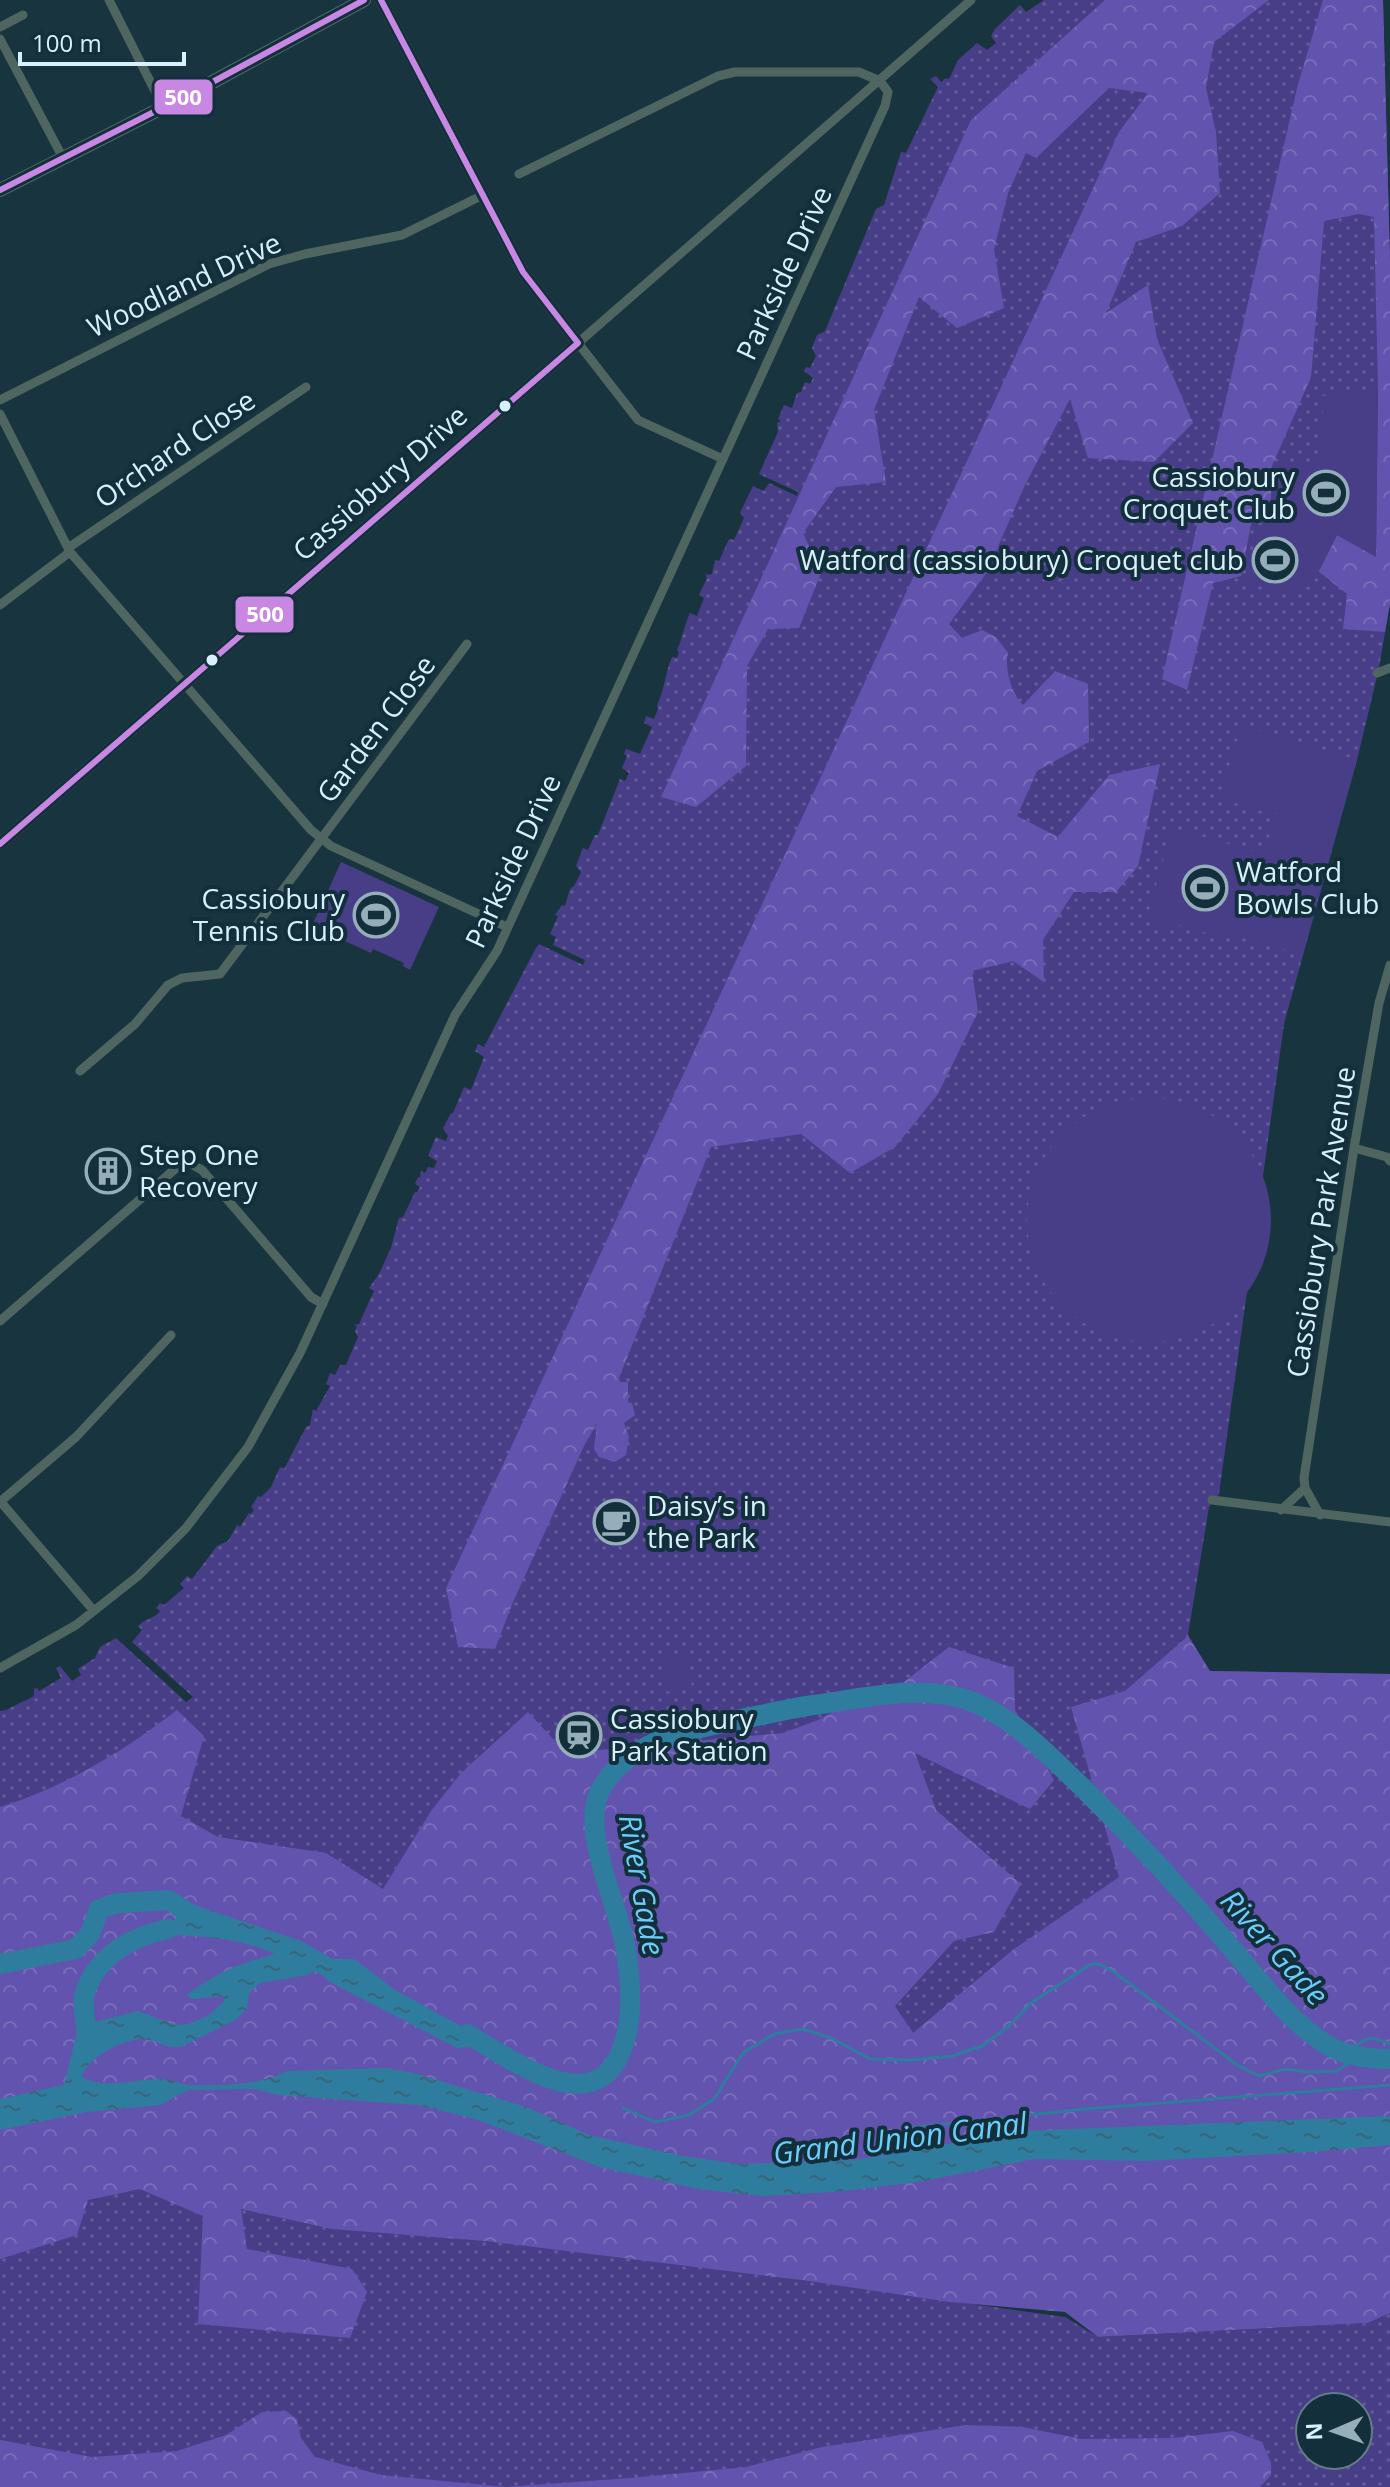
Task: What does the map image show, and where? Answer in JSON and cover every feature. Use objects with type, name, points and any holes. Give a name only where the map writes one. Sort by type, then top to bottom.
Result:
[{"type":"main road","points":[[0,190],[364,0]]},
{"type":"street","points":[[109,0],[163,107]]},
{"type":"street","points":[[381,0],[523,272],[638,420],[723,459]]},
{"type":"street","name":"Cassiobury Drive","points":[[0,844],[971,0]]},
{"type":"street","points":[[0,27],[23,15]]},
{"type":"street","points":[[0,39],[63,158]]},
{"type":"street","points":[[519,174],[726,74],[853,72],[869,74],[880,81]]},
{"type":"street","name":"Parkside Drive","points":[[0,1668],[41,1647],[94,1611],[165,1550],[225,1480],[266,1419],[323,1304],[455,1015],[497,951],[723,459],[887,101],[887,89],[880,81]]},
{"type":"street","name":"Woodland Drive","points":[[0,400],[269,264],[402,235],[483,195]]},
{"type":"street","name":"Orchard Close","points":[[0,605],[69,550],[306,387]]},
{"type":"street","points":[[0,414],[69,550],[320,840],[507,927]]},
{"type":"street","name":"Garden Close","points":[[80,1071],[135,1024],[168,985],[182,978],[220,974],[467,644]]},
{"type":"street","points":[[1377,673],[1390,668]]},
{"type":"street","name":"Cassiobury Park Avenue","points":[[1305,1488],[1306,1462],[1354,1148],[1379,1003],[1390,965]]},
{"type":"street","points":[[1354,1148],[1387,1157],[1390,1161]]},
{"type":"street","points":[[0,1321],[175,1169],[189,1163],[202,1170],[311,1297],[323,1304]]},
{"type":"street","points":[[94,1611],[0,1501],[76,1437],[171,1335]]},
{"type":"street","points":[[1281,1510],[1305,1488],[1320,1515]]},
{"type":"street","points":[[1212,1500],[1390,1522]]},
{"type":"shaded area","points":[[1044,0],[1383,0],[1390,261],[1390,603],[1379,668],[1357,760],[1284,1024],[1219,1494],[1209,1507],[1188,1635],[1210,1671],[1390,1674],[1390,2116],[0,2099],[0,1711],[34,1696],[34,1689],[39,1691],[61,1678],[56,1668],[60,1666],[72,1681],[81,1675],[78,1669],[95,1658],[100,1647],[116,1638],[186,1702],[193,1697],[132,1642],[142,1630],[138,1626],[158,1614],[160,1611],[156,1608],[160,1603],[164,1605],[184,1588],[180,1584],[187,1576],[192,1579],[217,1546],[228,1541],[237,1525],[240,1527],[251,1514],[254,1510],[251,1507],[258,1496],[261,1497],[271,1487],[280,1467],[284,1469],[306,1427],[310,1425],[313,1409],[316,1411],[330,1386],[326,1384],[330,1373],[335,1375],[340,1365],[346,1365],[358,1337],[355,1331],[357,1326],[353,1325],[359,1324],[374,1291],[369,1288],[391,1248],[399,1218],[403,1217],[420,1187],[415,1184],[421,1171],[425,1173],[428,1167],[434,1168],[437,1161],[428,1156],[436,1137],[446,1141],[448,1136],[443,1128],[464,1087],[471,1090],[484,1057],[475,1051],[478,1044],[484,1047],[536,948],[539,944],[583,965],[585,960],[553,945],[556,937],[550,934],[558,916],[555,915],[562,905],[565,906],[570,889],[581,872],[576,866],[583,848],[588,850],[595,835],[598,835],[620,779],[625,781],[629,773],[622,768],[627,756],[624,754],[626,749],[640,754],[652,727],[644,723],[646,716],[654,719],[672,657],[677,658],[690,613],[697,616],[704,598],[699,595],[707,578],[705,575],[712,574],[715,560],[719,561],[729,539],[734,540],[744,518],[740,513],[753,486],[764,491],[769,483],[797,496],[798,492],[759,474],[778,432],[777,423],[781,421],[778,419],[784,405],[792,408],[797,393],[801,392],[805,382],[810,384],[813,378],[804,371],[806,367],[810,368],[816,356],[812,348],[817,335],[825,331],[876,209],[884,205],[901,152],[906,153],[938,87],[930,79],[936,76],[941,82],[949,79],[958,60],[977,43],[987,50],[996,43],[991,36],[995,29],[1020,5],[1026,12]]},
{"type":"shaded area","name":"Cassiobury Croquet Club","points":[[1378,389],[1376,557],[1337,535],[1312,585],[1291,594],[1246,583],[1258,525],[1273,525],[1276,464],[1322,464],[1323,396]]},
{"type":"shaded area","points":[[1242,725],[1357,760],[1302,954],[1228,934],[1226,939],[1173,923],[1170,929],[1146,921],[1172,828],[1264,854],[1276,813],[1225,800],[1226,797],[1220,795]]},
{"type":"shaded area","name":"Cassiobury Tennis Club","points":[[341,862],[439,907],[410,970],[403,966],[404,963],[373,949],[371,953],[312,926]]},
{"type":"shaded area","points":[[1149,1098],[1196,1107],[1235,1134],[1262,1173],[1271,1220],[1262,1267],[1235,1306],[1196,1333],[1149,1342],[1102,1333],[1063,1306],[1036,1267],[1027,1220],[1036,1173],[1063,1134],[1102,1107]]},
{"type":"shaded area","points":[[685,1654],[692,1686],[668,1692],[661,1659]]},
{"type":"shaded area","points":[[62,2136],[801,2280],[1065,2317],[1098,2337],[1368,2323],[1390,2313],[1390,2487],[0,2487],[0,2179]]},
{"type":"green space","points":[[1105,0],[1269,0],[1214,42],[1206,88],[1216,132],[1220,193],[1182,226],[1136,242],[1106,313],[1148,285],[1157,339],[1193,423],[1154,462],[1088,458],[1070,399],[1024,487],[987,572],[949,624],[962,638],[982,630],[996,637],[1008,653],[1010,681],[1023,705],[1055,671],[1088,684],[1089,742],[1037,771],[1017,816],[1058,837],[1109,775],[1160,764],[1138,866],[1116,892],[1074,892],[1043,940],[1044,982],[1013,961],[972,971],[978,1012],[938,1094],[895,1147],[850,1173],[801,1134],[711,1147],[619,1378],[620,1382],[628,1382],[628,1402],[632,1403],[635,1415],[624,1423],[629,1437],[626,1455],[615,1462],[599,1457],[594,1449],[597,1423],[513,1602],[495,1649],[458,1647],[446,1588],[1119,132],[1148,93],[1109,88],[1036,158],[1026,153],[1008,193],[994,249],[1004,308],[957,328],[919,297],[874,410],[886,482],[836,487],[803,533],[821,573],[799,628],[768,629],[747,666],[746,766],[696,807],[661,797],[971,120]]},
{"type":"green space","points":[[1323,0],[1383,0],[1390,261],[1390,603],[1385,632],[1343,629],[1347,594],[1318,571],[1337,535],[1376,556],[1378,389],[1374,217],[1359,214],[1324,221],[1311,377],[1272,466],[1271,498],[1251,524],[1241,576],[1213,583],[1187,690],[1162,679],[1297,88]]},
{"type":"green space","points":[[1188,1636],[1210,1671],[1390,1674],[1390,2313],[1368,2323],[1098,2337],[1065,2312],[950,2302],[801,2280],[485,2241],[332,2229],[241,2209],[247,2249],[352,2269],[367,2292],[350,2338],[198,2324],[203,2216],[140,2189],[88,2200],[77,2235],[0,2259],[0,1807],[48,1789],[93,1766],[177,1710],[204,1736],[181,1816],[218,1837],[326,1853],[383,1889],[431,1811],[461,1773],[528,1712],[566,1753],[783,1733],[818,1720],[857,1699],[887,1695],[949,1647],[1014,1668],[1015,1710],[1054,1780],[1030,1809],[915,1753],[936,1810],[1021,1884],[994,1932],[954,1941],[895,2006],[913,2033],[1014,1949],[1119,1877],[1071,1707],[1125,1691]]},
{"type":"green space","points":[[286,2411],[297,2419],[301,2438],[315,2457],[381,2475],[506,2487],[0,2487],[0,2440],[92,2457],[177,2451],[226,2435],[262,2412]]},
{"type":"green space","points":[[966,2425],[1023,2427],[1081,2439],[1173,2438],[1233,2431],[1262,2442],[1271,2463],[1271,2475],[1260,2487],[506,2487],[746,2467],[822,2447]]},
{"type":"water","points":[[168,1900],[191,1904],[301,1941],[333,1959],[354,1959],[395,1990],[468,2030],[489,2046],[457,2048],[314,1971],[260,1983],[249,1993],[247,2009],[234,2021],[180,2047],[143,2039],[116,2046],[90,2063],[82,2077],[100,2083],[160,2079],[190,2085],[214,2085],[253,2082],[287,2071],[386,2068],[414,2073],[526,2107],[589,2135],[683,2156],[739,2164],[854,2160],[1024,2131],[1390,2116],[1390,2145],[1145,2161],[1034,2159],[918,2182],[834,2192],[761,2196],[699,2189],[600,2167],[476,2119],[418,2105],[278,2095],[254,2089],[188,2090],[160,2105],[86,2112],[0,2130],[0,2099],[64,2085],[79,2024],[85,2015],[95,2022],[138,2011],[176,2025],[188,2024],[208,2016],[224,2001],[224,1996],[192,1999],[187,1995],[229,1970],[275,1954],[227,1940],[142,1935],[182,1916]]},
{"type":"waterway","name":"River Gade","points":[[467,2034],[525,2068],[568,2083],[588,2083],[605,2074],[619,2056],[630,2015],[629,1973],[621,1927],[602,1864],[594,1822],[602,1787],[628,1758],[661,1740],[718,1724],[813,1705],[887,1694],[924,1693],[943,1694],[978,1704],[1025,1734],[1140,1846],[1302,2026],[1329,2046],[1343,2052],[1366,2058],[1390,2059]]},
{"type":"waterway","name":"River Gade","points":[[0,1964],[76,1949],[90,1934],[99,1909],[118,1903],[168,1900],[189,1913]]},
{"type":"waterway","points":[[88,2042],[84,1998],[91,1979],[118,1949],[168,1929]]},
{"type":"waterway","points":[[623,2108],[655,2122],[689,2115],[714,2099],[743,2053],[774,2034],[803,2029],[831,2038],[870,2059],[910,2060],[952,2056],[982,2046],[1010,2025],[1031,2003],[1091,1964],[1099,1964],[1114,1972],[1237,2065],[1259,2076],[1285,2069],[1337,2071],[1359,2056]]},
{"type":"waterway","points":[[1347,2053],[1371,2038],[1390,2044]]},
{"type":"waterway","name":"Grand Union Canal","points":[[908,2128],[1085,2109],[1390,2085]]},
{"type":"transit line","name":"500","points":[[0,190],[207,85],[364,0]]},
{"type":"transit line","name":"500","points":[[0,844],[578,343],[523,272],[381,0]]},
{"type":"place","name":"Cassiobury Croquet Club","points":[[1326,493]]},
{"type":"place","name":"Watford (cassiobury) Croquet club","points":[[1275,560]]},
{"type":"place","name":"Watford Bowls Club","points":[[1205,888]]},
{"type":"place","name":"Cassiobury Tennis Club","points":[[376,915]]},
{"type":"place","name":"Step One Recovery","points":[[108,1171]]},
{"type":"place","name":"Daisy’s in the Park","points":[[616,1522]]},
{"type":"place","name":"Cassiobury Park Station","points":[[579,1735]]}]
